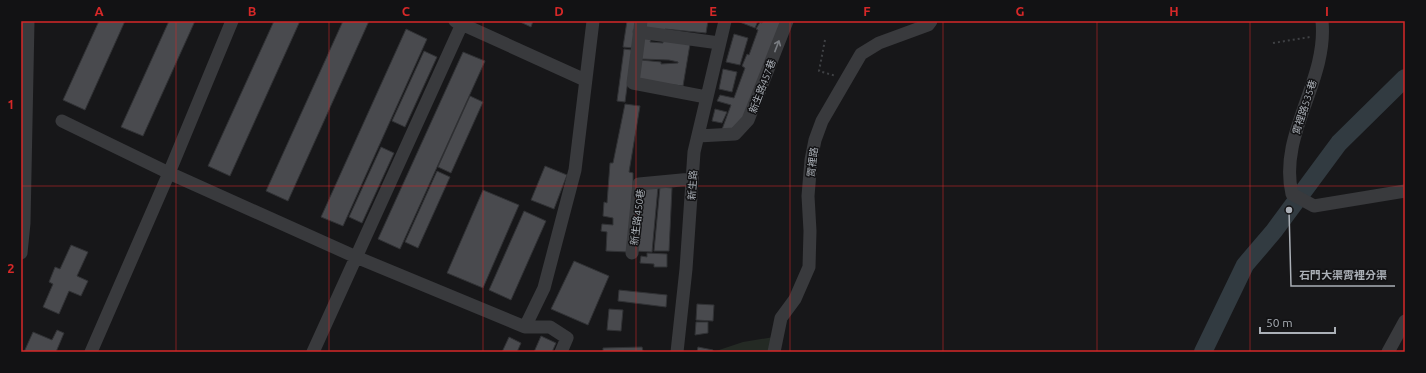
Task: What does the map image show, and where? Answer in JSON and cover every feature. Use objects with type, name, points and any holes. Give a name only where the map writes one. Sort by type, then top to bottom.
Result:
[{"type":"street","points":[[21,253],[24,223],[28,21]]},
{"type":"street","points":[[90,352],[169,173],[232,21]]},
{"type":"street","points":[[525,327],[544,288],[575,170],[593,21]]},
{"type":"street","name":"新生路","points":[[677,352],[686,269],[694,152],[725,21]]},
{"type":"street","name":"新生路457巷","points":[[698,136],[735,134],[748,120],[787,21]]},
{"type":"street","name":"霄裡路","points":[[774,352],[781,318],[795,300],[809,267],[810,232],[808,196],[814,140],[822,121],[862,54],[879,43],[928,25],[931,21]]},
{"type":"street","name":"霄裡路535巷","points":[[1322,21],[1323,35],[1320,59],[1294,137],[1290,183],[1292,194],[1314,206],[1405,191]]},
{"type":"street","points":[[313,352],[459,23],[585,80]]},
{"type":"street","points":[[706,97],[633,83],[640,27],[719,43]]},
{"type":"street","points":[[62,122],[169,173],[356,257],[525,327],[550,327],[567,338],[561,352]]},
{"type":"street","name":"新生路450巷","points":[[632,253],[639,184],[692,179]]},
{"type":"street","points":[[1388,352],[1405,321]]},
{"type":"path","points":[[1274,43],[1323,35]]},
{"type":"path","points":[[825,40],[819,71],[846,79]]},
{"type":"shaded area","points":[[774,337],[769,352],[713,352],[743,342]]},
{"type":"building","points":[[99,21],[125,21],[85,110],[63,100]]},
{"type":"building","points":[[169,21],[195,21],[143,136],[121,127]]},
{"type":"building","points":[[274,21],[300,21],[230,176],[208,166]]},
{"type":"building","points":[[343,21],[369,21],[288,201],[266,191]]},
{"type":"building","points":[[518,21],[533,21],[531,27]]},
{"type":"building","points":[[627,21],[636,21],[633,48],[623,47]]},
{"type":"building","points":[[646,21],[708,21],[706,33],[665,29],[665,32],[645,30]]},
{"type":"building","points":[[737,21],[758,21],[755,28]]},
{"type":"building","points":[[763,21],[784,21],[749,113],[733,128],[721,132],[731,105],[717,101],[720,95],[734,98],[745,68],[742,66],[747,54],[749,55],[758,30],[756,29],[760,22],[762,23]]},
{"type":"building","points":[[406,29],[427,39],[343,226],[321,217]]},
{"type":"building","points":[[734,34],[748,38],[740,65],[726,62]]},
{"type":"building","points":[[644,38],[651,39],[650,42],[663,43],[663,40],[690,44],[683,86],[638,81],[641,60],[661,62],[661,64],[678,63],[669,60],[641,59]]},
{"type":"building","points":[[624,49],[632,50],[625,102],[617,101]]},
{"type":"building","points":[[424,51],[437,57],[405,127],[392,121]]},
{"type":"building","points":[[463,52],[485,61],[400,249],[378,239]]},
{"type":"building","points":[[723,69],[737,72],[732,92],[719,89]]},
{"type":"building","points":[[470,96],[483,102],[451,173],[438,167]]},
{"type":"building","points":[[625,104],[640,106],[629,172],[633,173],[633,184],[628,252],[606,251],[607,232],[601,231],[602,224],[613,225],[613,218],[603,216],[604,202],[607,203],[610,163],[613,163]]},
{"type":"building","points":[[715,109],[727,112],[722,123],[712,121]]},
{"type":"building","points":[[381,147],[394,153],[362,223],[349,217]]},
{"type":"building","points":[[545,166],[567,175],[554,209],[531,200]]},
{"type":"building","points":[[437,171],[450,177],[418,248],[405,242]]},
{"type":"building","points":[[642,185],[658,187],[652,252],[635,251]]},
{"type":"building","points":[[660,187],[672,188],[669,251],[654,251]]},
{"type":"building","points":[[483,190],[519,205],[483,288],[447,273]]},
{"type":"building","points":[[524,211],[546,221],[511,300],[489,290]]},
{"type":"building","points":[[71,245],[88,252],[77,276],[88,281],[81,296],[69,291],[59,314],[43,307],[53,284],[49,282],[55,267],[60,269]]},
{"type":"building","points":[[647,253],[667,254],[667,267],[654,267],[654,264],[640,263],[641,256],[647,257]]},
{"type":"building","points":[[574,261],[609,276],[588,325],[551,309]]},
{"type":"building","points":[[619,290],[667,295],[666,307],[618,301]]},
{"type":"building","points":[[697,304],[714,305],[713,321],[696,320]]},
{"type":"building","points":[[609,309],[623,310],[621,331],[607,330]]},
{"type":"building","points":[[696,322],[708,322],[708,333],[695,335]]},
{"type":"building","points":[[57,330],[64,333],[56,352],[24,352],[33,332],[52,340]]},
{"type":"building","points":[[541,336],[556,343],[552,352],[534,352]]},
{"type":"building","points":[[509,337],[521,343],[517,352],[502,352]]},
{"type":"building","points":[[642,347],[643,351],[645,352],[603,352],[603,348]]},
{"type":"building","points":[[698,347],[713,350],[713,352],[697,352]]},
{"type":"waterway","points":[[1203,352],[1245,265],[1274,231],[1339,143],[1405,78]]},
{"type":"place","name":"石門大渠霄裡分渠","points":[[1289,210]]}]
